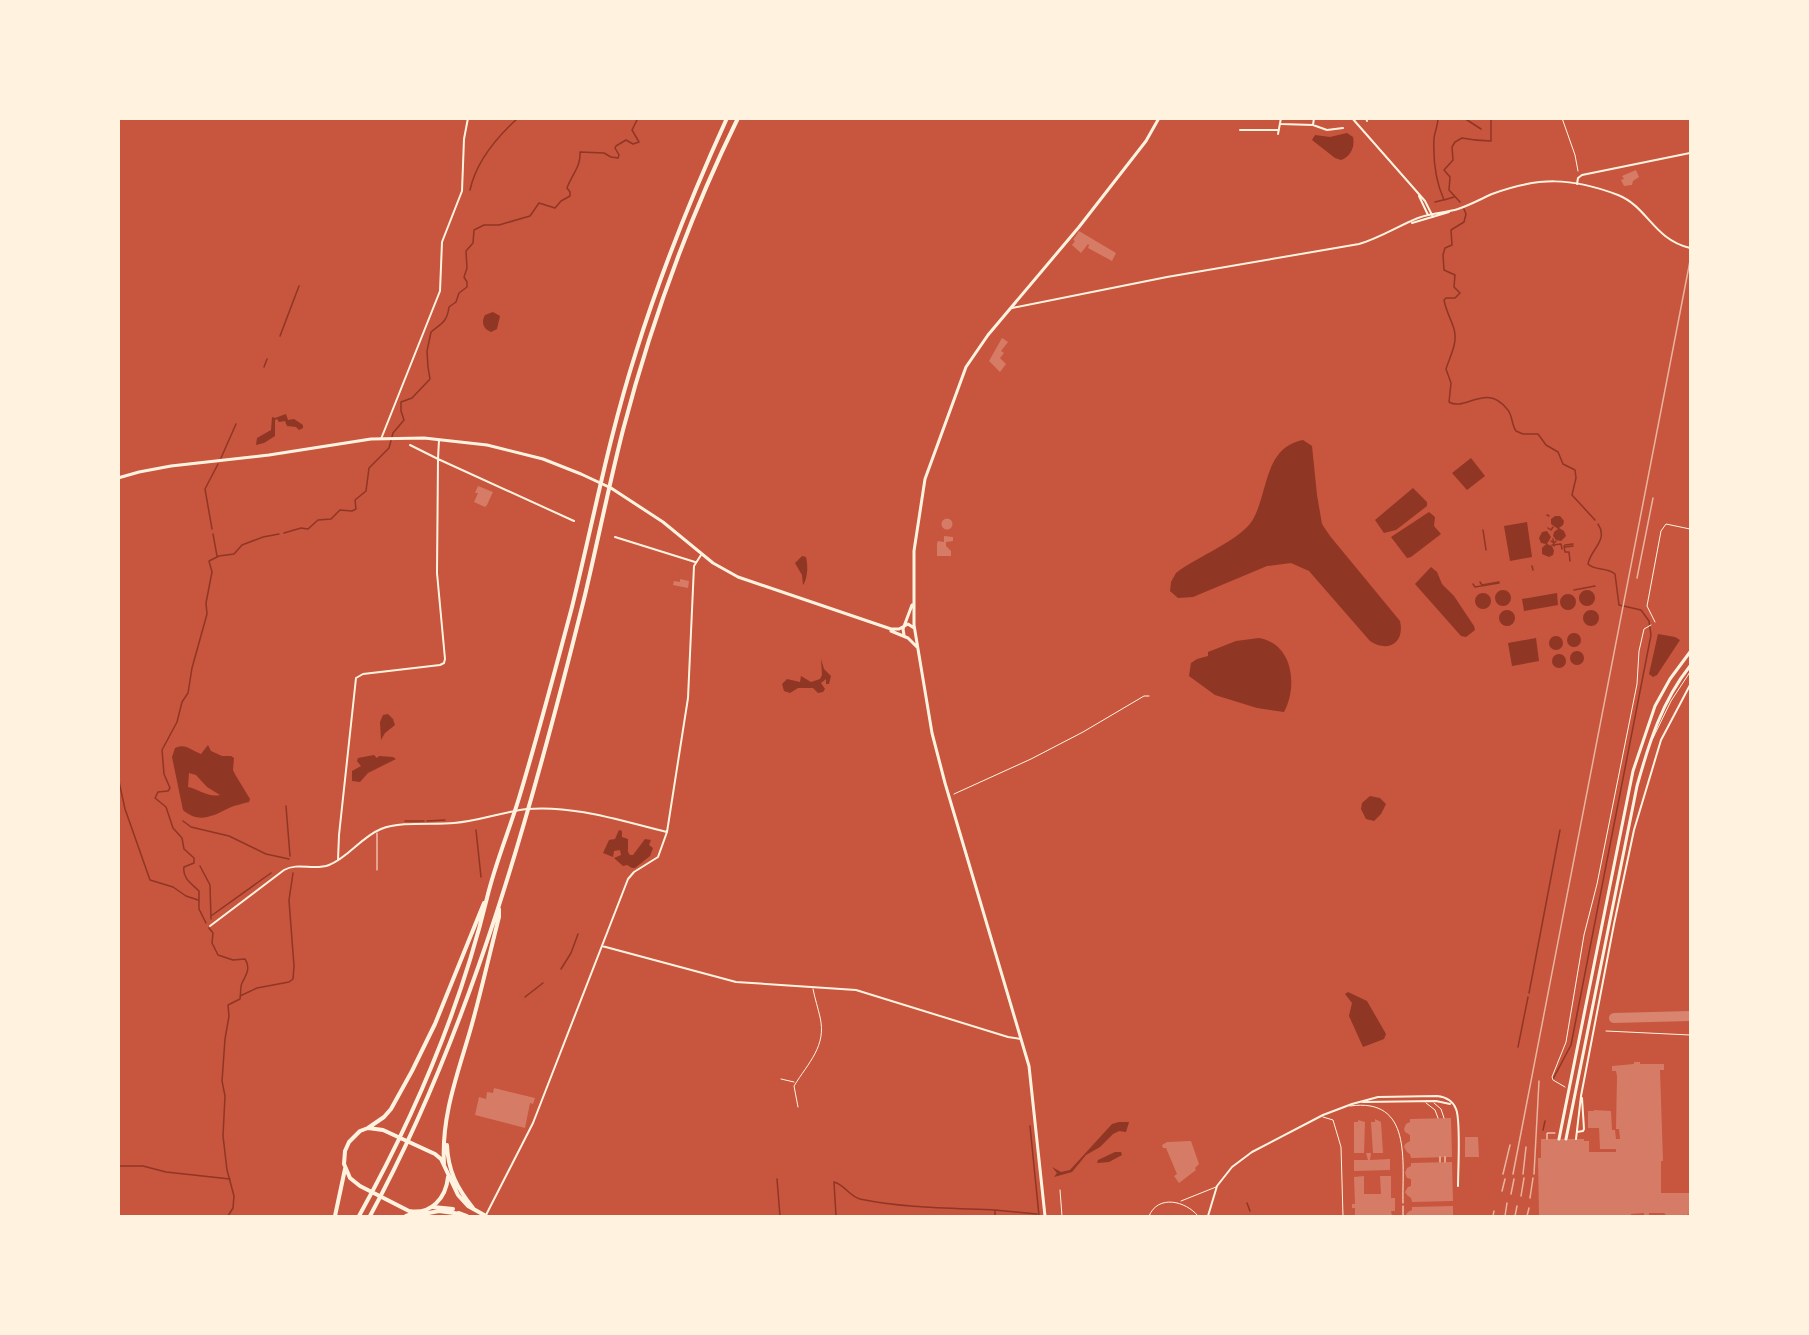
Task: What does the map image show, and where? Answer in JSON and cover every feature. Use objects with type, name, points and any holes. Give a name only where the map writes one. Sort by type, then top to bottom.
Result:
[{"type":"highway","points":[[359,1216],[390,1160],[420,1093],[470,957],[540,724],[635,353],[664,267],[694,190],[727,118]]},
{"type":"highway","points":[[370,1216],[398,1166],[435,1082],[499,905],[557,703],[624,427],[647,349],[682,246],[708,182],[738,118]]},
{"type":"highway","points":[[419,1212],[406,1211],[352,1181],[343,1160],[346,1145],[354,1136],[384,1117],[391,1109],[435,1024],[486,900]]},
{"type":"highway","points":[[485,1216],[458,1195],[448,1177],[445,1167],[445,1129],[454,1081],[471,1027],[500,916],[499,905]]},
{"type":"highway","points":[[368,1128],[387,1131],[435,1154],[445,1167]]},
{"type":"highway","points":[[445,1129],[454,1181],[461,1194],[476,1211]]},
{"type":"highway","points":[[334,1216],[345,1169]]},
{"type":"highway","points":[[433,1208],[443,1196],[448,1177]]},
{"type":"highway","points":[[406,1216],[433,1208],[446,1207],[467,1216]]},
{"type":"highway","points":[[413,1216],[447,1210],[462,1214]]},
{"type":"main road","points":[[1045,1216],[1029,1066],[932,733],[915,630],[913,561],[925,479],[966,367],[988,335],[1133,158],[1159,118]]},
{"type":"main road","points":[[118,478],[168,466],[269,455],[388,438],[439,440],[504,449],[543,459],[581,474],[629,500],[663,522],[716,566],[743,579],[906,636],[912,636],[915,630]]},
{"type":"main road","points":[[914,600],[903,632],[919,650]]},
{"type":"main road","points":[[881,626],[894,629],[910,624],[915,630]]},
{"type":"main road","points":[[1559,1139],[1633,771],[1655,706],[1670,679],[1690,652]]},
{"type":"main road","points":[[1566,1139],[1632,808],[1648,750],[1666,702],[1690,666]]},
{"type":"street","points":[[381,439],[440,291],[442,245],[461,195],[468,118]]},
{"type":"street","points":[[1240,130],[1279,132],[1281,118]]},
{"type":"street","points":[[1313,125],[1314,118]]},
{"type":"street","points":[[1353,119],[1426,202],[1431,216]]},
{"type":"street","points":[[1281,124],[1313,125],[1327,130],[1343,128]]},
{"type":"street","points":[[1577,184],[1579,176],[1690,153]]},
{"type":"street","points":[[1011,308],[1178,275],[1352,246],[1374,240],[1431,216],[1455,210],[1492,194],[1528,184],[1558,180],[1626,199],[1664,237],[1690,248]]},
{"type":"street","points":[[1021,297],[1027,306]]},
{"type":"street","points":[[338,860],[356,678],[363,674],[438,666],[445,660],[436,573],[439,440]]},
{"type":"street","points":[[410,445],[574,521]]},
{"type":"street","points":[[615,537],[695,562]]},
{"type":"street","points":[[485,1216],[533,1123],[628,879],[634,872],[657,858],[662,850],[667,832],[688,698],[695,562],[701,555]]},
{"type":"street","points":[[1576,1139],[1581,1096],[1614,924],[1637,821],[1665,731],[1690,685]]},
{"type":"street","points":[[210,926],[287,868],[293,866],[323,867],[338,860],[376,831],[390,826],[456,823],[545,808],[578,811],[667,832]]},
{"type":"street","points":[[601,946],[736,982],[856,990],[1021,1039]]},
{"type":"street","points":[[1208,1216],[1216,1186],[1228,1170],[1241,1160],[1342,1107],[1384,1097],[1432,1096],[1448,1099],[1457,1111],[1458,1186]]},
{"type":"street","points":[[1576,1132],[1582,1132],[1584,1129],[1581,1096]]},
{"type":"street","points":[[1357,1102],[1441,1101],[1450,1104]]},
{"type":"lane","points":[[1655,622],[1647,606],[1661,531],[1666,524],[1690,529]]},
{"type":"lane","points":[[1648,750],[1671,701],[1690,672]]},
{"type":"lane","points":[[376,831],[377,870]]},
{"type":"lane","points":[[798,1107],[795,1083],[814,1057],[820,1044],[821,1023],[813,986]]},
{"type":"lane","points":[[1605,1031],[1690,1035]]},
{"type":"lane","points":[[781,1079],[795,1083]]},
{"type":"lane","points":[[1422,1101],[1435,1110],[1438,1118]]},
{"type":"lane","points":[[1429,1101],[1439,1107],[1444,1118]]},
{"type":"lane","points":[[1342,1107],[1362,1105],[1383,1110],[1399,1130],[1402,1145],[1403,1203]]},
{"type":"lane","points":[[1318,1118],[1325,1116],[1332,1119],[1338,1133],[1342,1163],[1343,1216]]},
{"type":"lane","points":[[1440,1157],[1440,1162]]},
{"type":"lane","points":[[1444,1157],[1444,1162]]},
{"type":"lane","points":[[1149,1216],[1156,1207],[1170,1202],[1179,1202],[1216,1186]]},
{"type":"lane","points":[[1060,1190],[1062,1216]]},
{"type":"lane","points":[[1179,1202],[1198,1216]]},
{"type":"lane","points":[[1403,1206],[1403,1216]]},
{"type":"path","points":[[1562,118],[1576,158],[1579,176]]},
{"type":"path","points":[[1566,1090],[1565,1086],[1553,1080],[1552,1077],[1566,1042],[1584,933],[1597,884],[1636,691],[1641,640],[1644,629],[1652,624]]},
{"type":"path","points":[[949,796],[1031,759],[1142,697],[1149,696]]},
{"type":"path","points":[[1546,1139],[1548,1132],[1558,1131]]},
{"type":"shaded area","points":[[1347,133],[1353,137],[1353,148],[1350,154],[1341,160],[1312,140],[1315,135],[1330,137]]},
{"type":"shaded area","points":[[493,312],[500,316],[497,329],[491,332],[485,327],[483,320],[485,315]]},
{"type":"shaded area","points":[[286,414],[288,420],[294,419],[303,425],[303,428],[299,430],[296,427],[287,426],[285,421],[279,422],[277,419],[275,420],[275,436],[256,445],[257,438],[271,430],[272,417]]},
{"type":"shaded area","points":[[1303,440],[1312,446],[1322,524],[1400,621],[1400,635],[1394,644],[1383,646],[1370,641],[1309,571],[1291,563],[1267,566],[1193,597],[1178,598],[1170,591],[1171,582],[1176,573],[1228,542],[1246,528],[1257,510],[1274,462],[1290,445]]},
{"type":"shaded area","points":[[1471,458],[1485,476],[1467,490],[1452,473]]},
{"type":"shaded area","points":[[1413,488],[1427,502],[1427,506],[1396,530],[1384,533],[1375,520]]},
{"type":"shaded area","points":[[1429,512],[1435,517],[1434,526],[1441,534],[1407,558],[1391,537]]},
{"type":"shaded area","points":[[1560,516],[1564,521],[1559,528],[1566,536],[1561,541],[1556,540],[1553,536],[1558,529],[1551,524],[1551,519]]},
{"type":"shaded area","points":[[1527,522],[1532,557],[1510,561],[1504,526]]},
{"type":"shaded area","points":[[1547,531],[1551,537],[1547,544],[1552,546],[1554,551],[1549,557],[1542,554],[1542,548],[1546,544],[1541,543],[1539,538],[1542,532]]},
{"type":"shaded area","points":[[802,556],[806,557],[807,568],[803,585],[802,575],[795,563]]},
{"type":"shaded area","points":[[1431,567],[1437,572],[1442,584],[1454,596],[1474,626],[1475,630],[1466,637],[1461,636],[1415,584]]},
{"type":"shaded area","points":[[1503,590],[1509,592],[1511,598],[1509,604],[1503,606],[1497,604],[1495,598],[1497,592]]},
{"type":"shaded area","points":[[1587,590],[1595,598],[1587,606],[1579,598]]},
{"type":"shaded area","points":[[1483,593],[1489,595],[1491,601],[1489,607],[1483,609],[1477,607],[1475,601],[1477,595]]},
{"type":"shaded area","points":[[1557,593],[1558,605],[1524,611],[1522,599]]},
{"type":"shaded area","points":[[1568,594],[1576,602],[1568,610],[1560,602]]},
{"type":"shaded area","points":[[1507,610],[1513,612],[1515,618],[1513,624],[1507,626],[1501,624],[1499,618],[1501,612]]},
{"type":"shaded area","points":[[1591,610],[1599,618],[1591,626],[1583,618]]},
{"type":"shaded area","points":[[1571,633],[1577,633],[1581,640],[1577,647],[1571,647],[1567,643],[1567,637]]},
{"type":"shaded area","points":[[1658,634],[1680,640],[1657,675],[1653,677],[1649,674]]},
{"type":"shaded area","points":[[1553,636],[1559,636],[1563,643],[1559,650],[1553,650],[1549,646],[1549,640]]},
{"type":"shaded area","points":[[1259,638],[1279,648],[1290,667],[1291,690],[1284,712],[1257,708],[1215,695],[1189,676],[1191,663],[1208,656],[1208,652],[1236,641]]},
{"type":"shaded area","points":[[1536,638],[1539,661],[1512,666],[1508,643]]},
{"type":"shaded area","points":[[1574,651],[1580,651],[1584,658],[1580,665],[1574,665],[1570,661],[1570,655]]},
{"type":"shaded area","points":[[1556,654],[1562,654],[1566,661],[1562,668],[1556,668],[1552,664],[1552,658]]},
{"type":"shaded area","points":[[821,659],[824,669],[831,676],[829,684],[826,684],[826,679],[821,683],[825,689],[823,692],[818,693],[813,688],[798,688],[790,693],[784,691],[782,684],[787,679],[800,682],[801,676],[811,682],[820,679]]},
{"type":"shaded area","points":[[388,714],[395,725],[385,733],[381,740],[380,722],[383,715]]},
{"type":"shaded area","points":[[208,745],[211,751],[234,758],[233,770],[250,799],[249,802],[200,818],[183,810],[172,757],[175,748],[182,746],[201,754]],"holes":[[[189,773],[196,775],[207,787],[220,795],[216,796],[188,787]]]},
{"type":"shaded area","points":[[374,755],[377,758],[379,756],[396,759],[368,773],[360,782],[352,781],[352,771],[361,766],[357,761],[358,758]]},
{"type":"shaded area","points":[[1370,796],[1380,798],[1386,804],[1374,821],[1366,819],[1361,809],[1362,803]]},
{"type":"shaded area","points":[[619,830],[622,831],[622,837],[628,839],[630,855],[633,855],[645,839],[651,840],[649,845],[653,848],[650,856],[635,868],[623,866],[614,858],[621,855],[620,850],[614,851],[613,857],[603,853],[609,840],[615,839]]},
{"type":"shaded area","points":[[1348,992],[1367,1001],[1386,1034],[1384,1039],[1363,1047],[1349,1016],[1352,1003],[1345,994]]},
{"type":"shaded area","points":[[1129,1122],[1126,1132],[1119,1131],[1113,1134],[1100,1147],[1086,1155],[1072,1172],[1054,1177],[1057,1173],[1052,1167],[1061,1172],[1070,1170],[1112,1124]]},
{"type":"shaded area","points":[[1115,1152],[1121,1152],[1122,1155],[1109,1162],[1097,1163],[1098,1160]]},
{"type":"building","points":[[1636,170],[1639,177],[1633,181],[1632,185],[1624,186],[1622,176]]},
{"type":"building","points":[[1079,231],[1116,253],[1112,261],[1088,248],[1088,244],[1081,253],[1072,245]]},
{"type":"building","points":[[1002,338],[1008,342],[1001,351],[1004,353],[1000,358],[1006,364],[1000,372],[989,361]]},
{"type":"building","points":[[478,486],[493,492],[485,507],[474,502]]},
{"type":"building","points":[[947,519],[951,520],[951,528],[947,529],[943,528],[942,524],[943,520]]},
{"type":"building","points":[[944,536],[953,537],[953,541],[946,542],[951,556],[937,556],[937,543],[938,541],[944,542]]},
{"type":"building","points":[[680,579],[689,581],[688,588],[673,585],[674,581],[680,582]]},
{"type":"building","points":[[1634,1062],[1664,1064],[1664,1070],[1660,1070],[1663,1161],[1661,1161],[1661,1193],[1690,1193],[1690,1214],[1539,1216],[1538,1158],[1541,1158],[1541,1139],[1584,1139],[1584,1141],[1589,1141],[1589,1152],[1616,1152],[1616,1149],[1600,1149],[1599,1128],[1588,1128],[1588,1111],[1611,1111],[1612,1130],[1615,1130],[1616,1139],[1620,1139],[1619,1129],[1616,1129],[1617,1076],[1616,1071],[1612,1071],[1612,1066],[1634,1064]]},
{"type":"building","points":[[494,1088],[535,1098],[533,1104],[530,1103],[525,1128],[475,1115],[479,1097],[486,1099],[487,1092],[493,1093]]},
{"type":"building","points":[[1451,1118],[1452,1157],[1411,1158],[1404,1147],[1410,1141],[1410,1135],[1404,1129],[1410,1119]]},
{"type":"building","points":[[1375,1119],[1381,1122],[1383,1153],[1373,1153],[1371,1122],[1375,1122]]},
{"type":"building","points":[[1358,1120],[1365,1122],[1364,1153],[1354,1153],[1354,1122]]},
{"type":"building","points":[[1465,1137],[1478,1137],[1479,1157],[1465,1157]]},
{"type":"building","points":[[1191,1141],[1199,1164],[1196,1170],[1179,1183],[1174,1176],[1177,1174],[1166,1148],[1162,1145],[1167,1142]]},
{"type":"building","points":[[1366,1153],[1371,1153],[1370,1160],[1390,1159],[1390,1170],[1354,1171],[1354,1160],[1368,1160]]},
{"type":"building","points":[[1452,1162],[1453,1201],[1412,1202],[1405,1192],[1411,1186],[1411,1179],[1407,1178],[1405,1173],[1411,1163]]},
{"type":"building","points":[[1364,1176],[1364,1194],[1381,1194],[1380,1176],[1391,1176],[1391,1198],[1395,1198],[1395,1211],[1391,1211],[1392,1216],[1355,1216],[1355,1208],[1352,1208],[1352,1204],[1355,1204],[1354,1177]]},
{"type":"building","points":[[1453,1206],[1453,1216],[1405,1216],[1412,1210],[1412,1207]]},
{"type":"waterway","points":[[470,190],[482,160],[502,133],[518,118]]},
{"type":"waterway","points":[[284,533],[301,528],[308,529],[318,520],[331,519],[340,510],[356,509],[355,500],[366,491],[369,468],[389,448],[393,433],[404,420],[401,402],[412,398],[430,379],[427,351],[431,332],[443,322],[449,307],[456,302],[459,293],[467,287],[464,277],[467,268],[466,251],[473,243],[474,230],[484,225],[499,225],[530,216],[539,203],[555,208],[570,196],[567,188],[578,166],[580,152],[604,153],[618,158],[616,146],[626,140],[633,144],[639,142],[632,130],[638,118]]},
{"type":"waterway","points":[[1438,118],[1434,138],[1434,162],[1437,177],[1444,200],[1454,197]]},
{"type":"waterway","points":[[1464,118],[1481,129]]},
{"type":"waterway","points":[[1460,202],[1449,190],[1450,177],[1444,170],[1453,160],[1452,147],[1462,138],[1491,141],[1491,118]]},
{"type":"waterway","points":[[1435,202],[1443,200]]},
{"type":"waterway","points":[[1464,209],[1466,214],[1464,222],[1451,230],[1452,245],[1445,248],[1443,255],[1444,270],[1455,275],[1454,287],[1460,293],[1455,298],[1444,300],[1455,334],[1446,369],[1451,383],[1449,402],[1462,404],[1484,398],[1499,401],[1509,411],[1516,431],[1523,434],[1538,434],[1546,445],[1558,452],[1563,464],[1575,470],[1576,478],[1572,495],[1595,520]]},
{"type":"waterway","points":[[280,336],[299,286]]},
{"type":"waterway","points":[[264,367],[267,359]]},
{"type":"waterway","points":[[221,458],[236,424]]},
{"type":"waterway","points":[[212,529],[205,489],[218,464]]},
{"type":"waterway","points":[[1553,1079],[1571,1045],[1651,635],[1649,621],[1641,610],[1619,605],[1615,574],[1588,564],[1600,540],[1601,530],[1598,524]]},
{"type":"waterway","points":[[1548,528],[1551,530],[1553,527]]},
{"type":"waterway","points":[[1483,530],[1486,550]]},
{"type":"waterway","points":[[213,534],[217,556]]},
{"type":"waterway","points":[[206,923],[199,909],[199,891],[188,880],[184,871],[184,867],[194,863],[194,858],[184,849],[182,838],[173,828],[166,807],[155,798],[158,792],[168,791],[170,788],[164,774],[162,750],[177,722],[182,702],[188,693],[192,668],[207,614],[206,603],[212,572],[209,561],[219,556],[234,554],[242,545],[279,534]]},
{"type":"waterway","points":[[1553,539],[1554,546]]},
{"type":"waterway","points":[[1551,541],[1554,543],[1556,541]]},
{"type":"waterway","points":[[1552,545],[1561,544],[1562,549]]},
{"type":"waterway","points":[[1565,545],[1573,544]]},
{"type":"waterway","points":[[1564,546],[1565,552],[1569,552],[1570,561]]},
{"type":"waterway","points":[[1565,547],[1573,546]]},
{"type":"waterway","points":[[1532,566],[1533,570]]},
{"type":"waterway","points":[[1480,582],[1482,585],[1499,582]]},
{"type":"waterway","points":[[1473,584],[1475,587],[1499,583]]},
{"type":"waterway","points":[[1574,590],[1595,586]]},
{"type":"waterway","points":[[118,777],[125,809],[150,880],[173,887],[186,896],[198,900]]},
{"type":"waterway","points":[[286,806],[290,856]]},
{"type":"waterway","points":[[427,821],[445,820]]},
{"type":"waterway","points":[[183,821],[191,827],[229,836],[266,854],[289,859]]},
{"type":"waterway","points":[[405,821],[424,821]]},
{"type":"waterway","points":[[476,830],[481,877]]},
{"type":"waterway","points":[[1529,993],[1560,830]]},
{"type":"waterway","points":[[200,866],[210,885],[211,919]]},
{"type":"waterway","points":[[211,916],[271,873]]},
{"type":"waterway","points":[[240,996],[257,988],[289,982],[293,979],[289,900],[293,873]]},
{"type":"waterway","points":[[209,928],[213,933],[212,943],[218,955],[233,960],[245,959],[248,965],[241,985],[240,999],[228,1005],[229,1016],[225,1039],[222,1081],[225,1096],[223,1136],[227,1170],[234,1196],[233,1208],[228,1216]]},
{"type":"waterway","points":[[561,969],[571,953],[578,934]]},
{"type":"waterway","points":[[525,997],[543,983]]},
{"type":"waterway","points":[[1518,1047],[1528,997]]},
{"type":"waterway","points":[[1543,1130],[1545,1121]]},
{"type":"waterway","points":[[1030,1126],[1039,1216]]},
{"type":"waterway","points":[[118,1166],[143,1166],[166,1172],[230,1179]]},
{"type":"waterway","points":[[777,1179],[780,1216]]},
{"type":"waterway","points":[[836,1216],[834,1182],[860,1199],[910,1206],[995,1210],[995,1216]]},
{"type":"waterway","points":[[1247,1203],[1250,1211]]},
{"type":"waterway","points":[[995,1210],[1037,1214]]},
{"type":"taxiway","points":[[1614,1018],[1690,1016]]},
{"type":"railway","points":[[1513,1174],[1690,261]]},
{"type":"railway","points":[[1637,578],[1653,498]]},
{"type":"railway","points":[[1534,1174],[1539,1081]]},
{"type":"railway","points":[[1503,1174],[1510,1145]]},
{"type":"railway","points":[[1523,1174],[1526,1147]]},
{"type":"railway","points":[[1521,1196],[1524,1178]]},
{"type":"railway","points":[[1530,1198],[1533,1178]]},
{"type":"railway","points":[[1502,1191],[1505,1179]]},
{"type":"railway","points":[[1511,1194],[1514,1179]]},
{"type":"railway","points":[[1505,1216],[1507,1203]]},
{"type":"railway","points":[[1515,1216],[1517,1206]]},
{"type":"railway","points":[[1527,1216],[1529,1208]]},
{"type":"railway","points":[[1493,1216],[1494,1211]]}]
